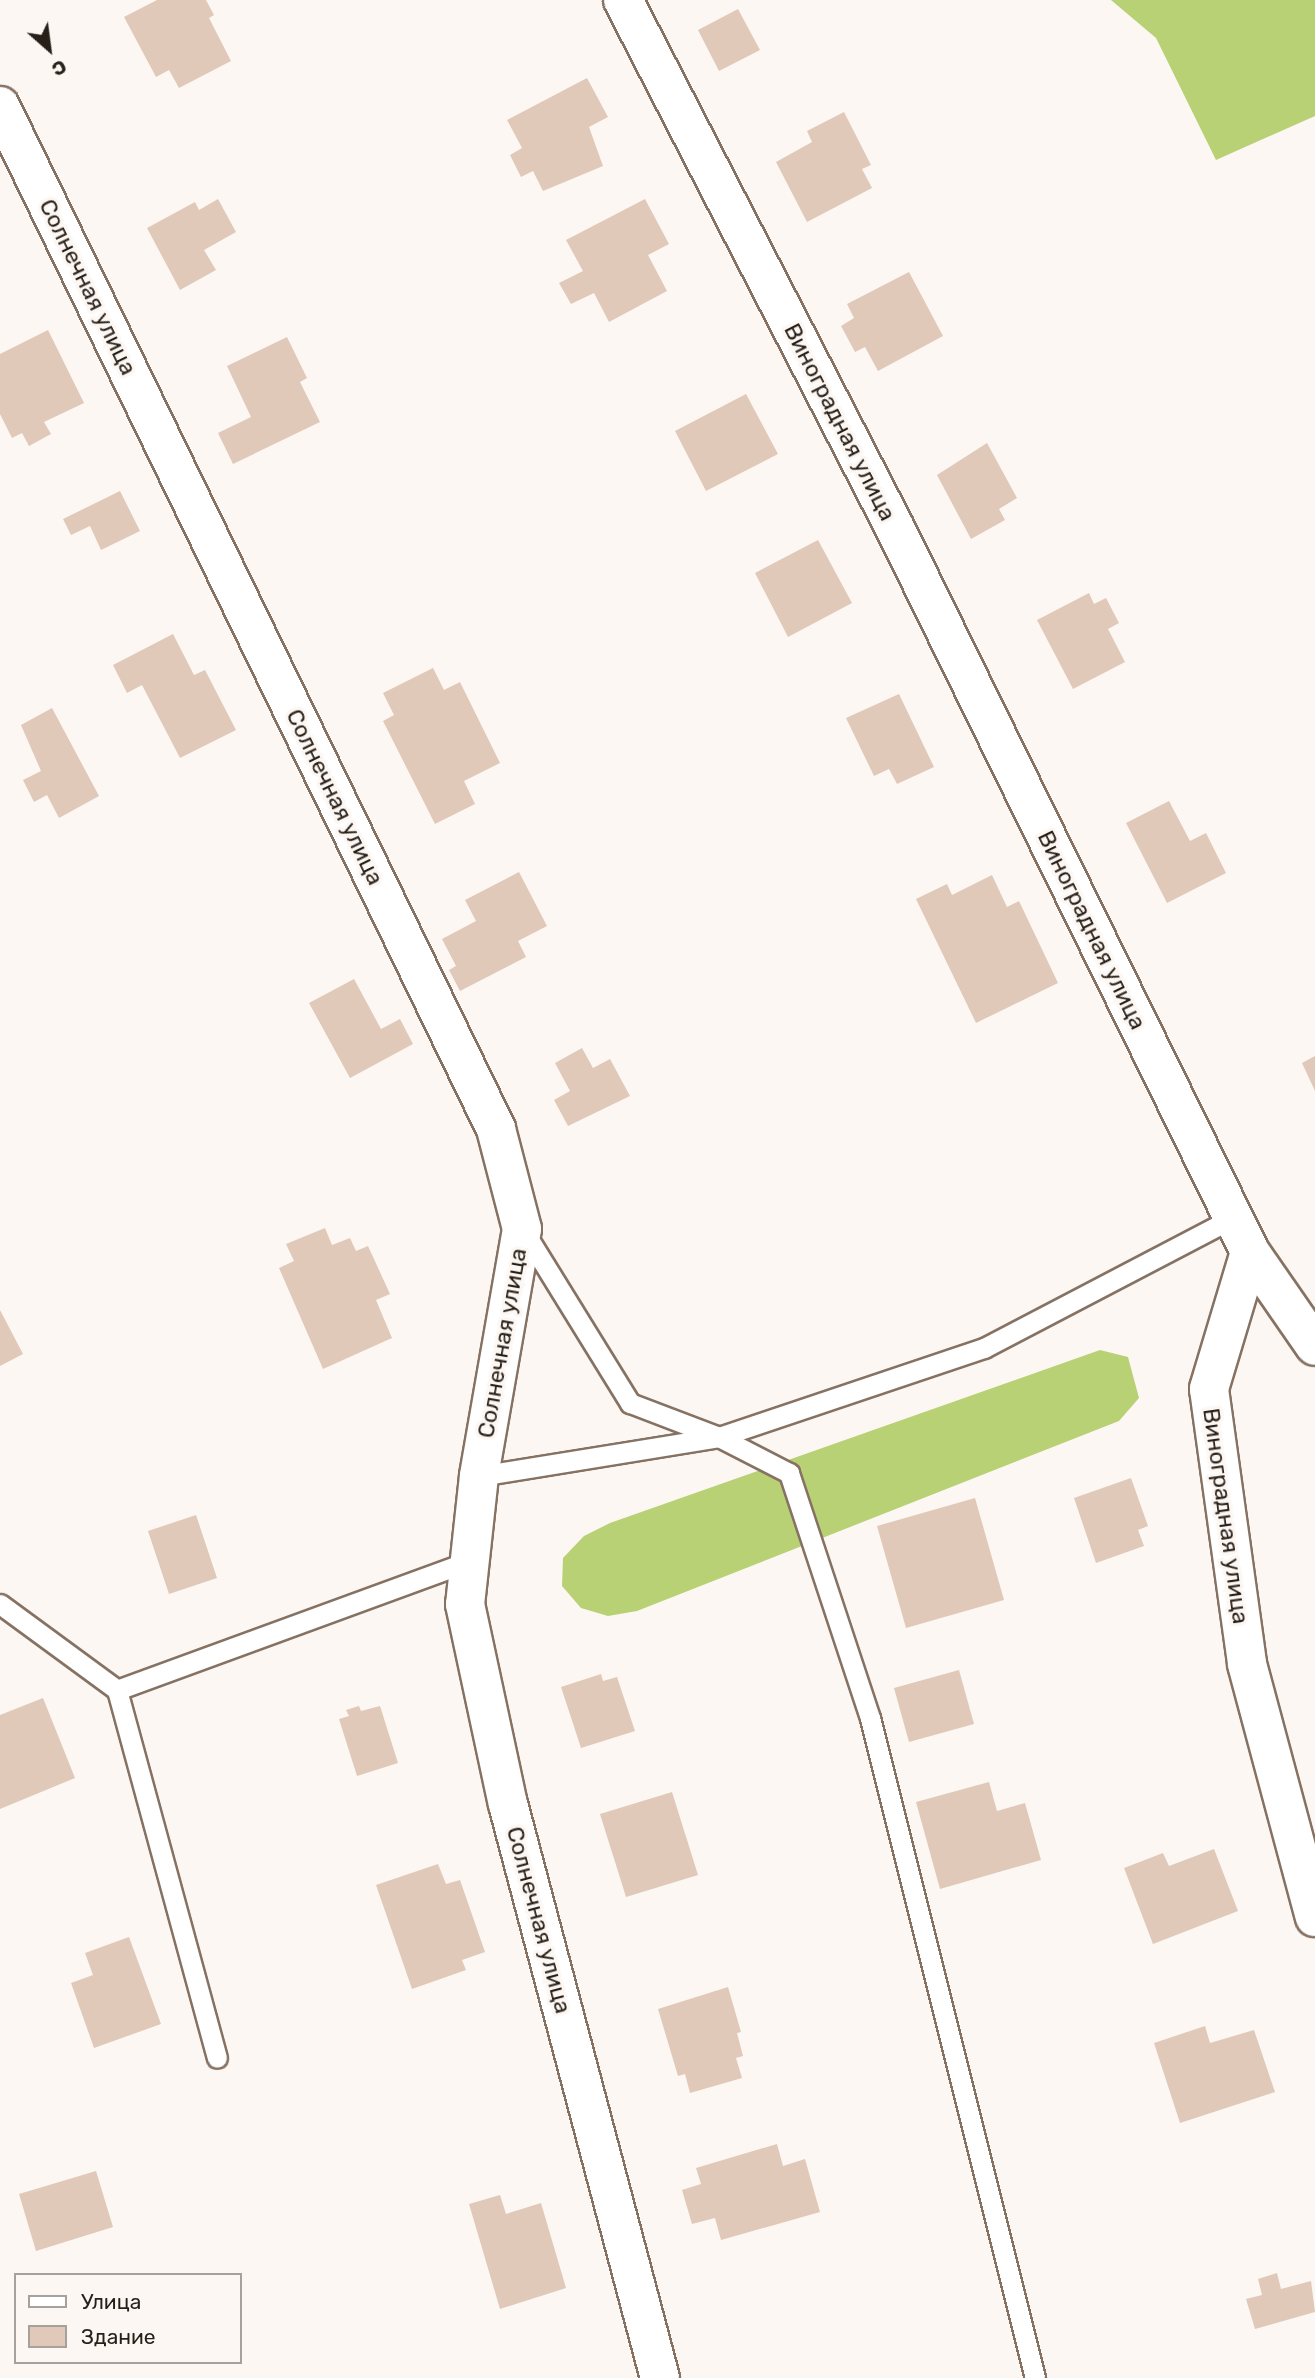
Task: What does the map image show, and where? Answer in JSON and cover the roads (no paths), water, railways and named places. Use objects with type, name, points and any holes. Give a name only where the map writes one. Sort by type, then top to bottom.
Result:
[{"type":"street","name":"Виноградная улица","points":[[622,0],[896,530],[1250,1252],[1209,1389],[1247,1664],[1315,1916]]},
{"type":"street","name":"Солнечная улица","points":[[0,106],[496,1129],[522,1229],[479,1475],[465,1604],[508,1804],[660,2378]]},
{"type":"street","points":[[1250,1252],[1315,1346]]},
{"type":"lane","points":[[479,1475],[719,1437],[984,1348],[1233,1218]]},
{"type":"lane","points":[[522,1229],[630,1403],[719,1437],[789,1473],[870,1718],[1035,2378]]},
{"type":"lane","points":[[117,1690],[469,1561]]},
{"type":"lane","points":[[0,1604],[117,1690],[216,2058]]}]
